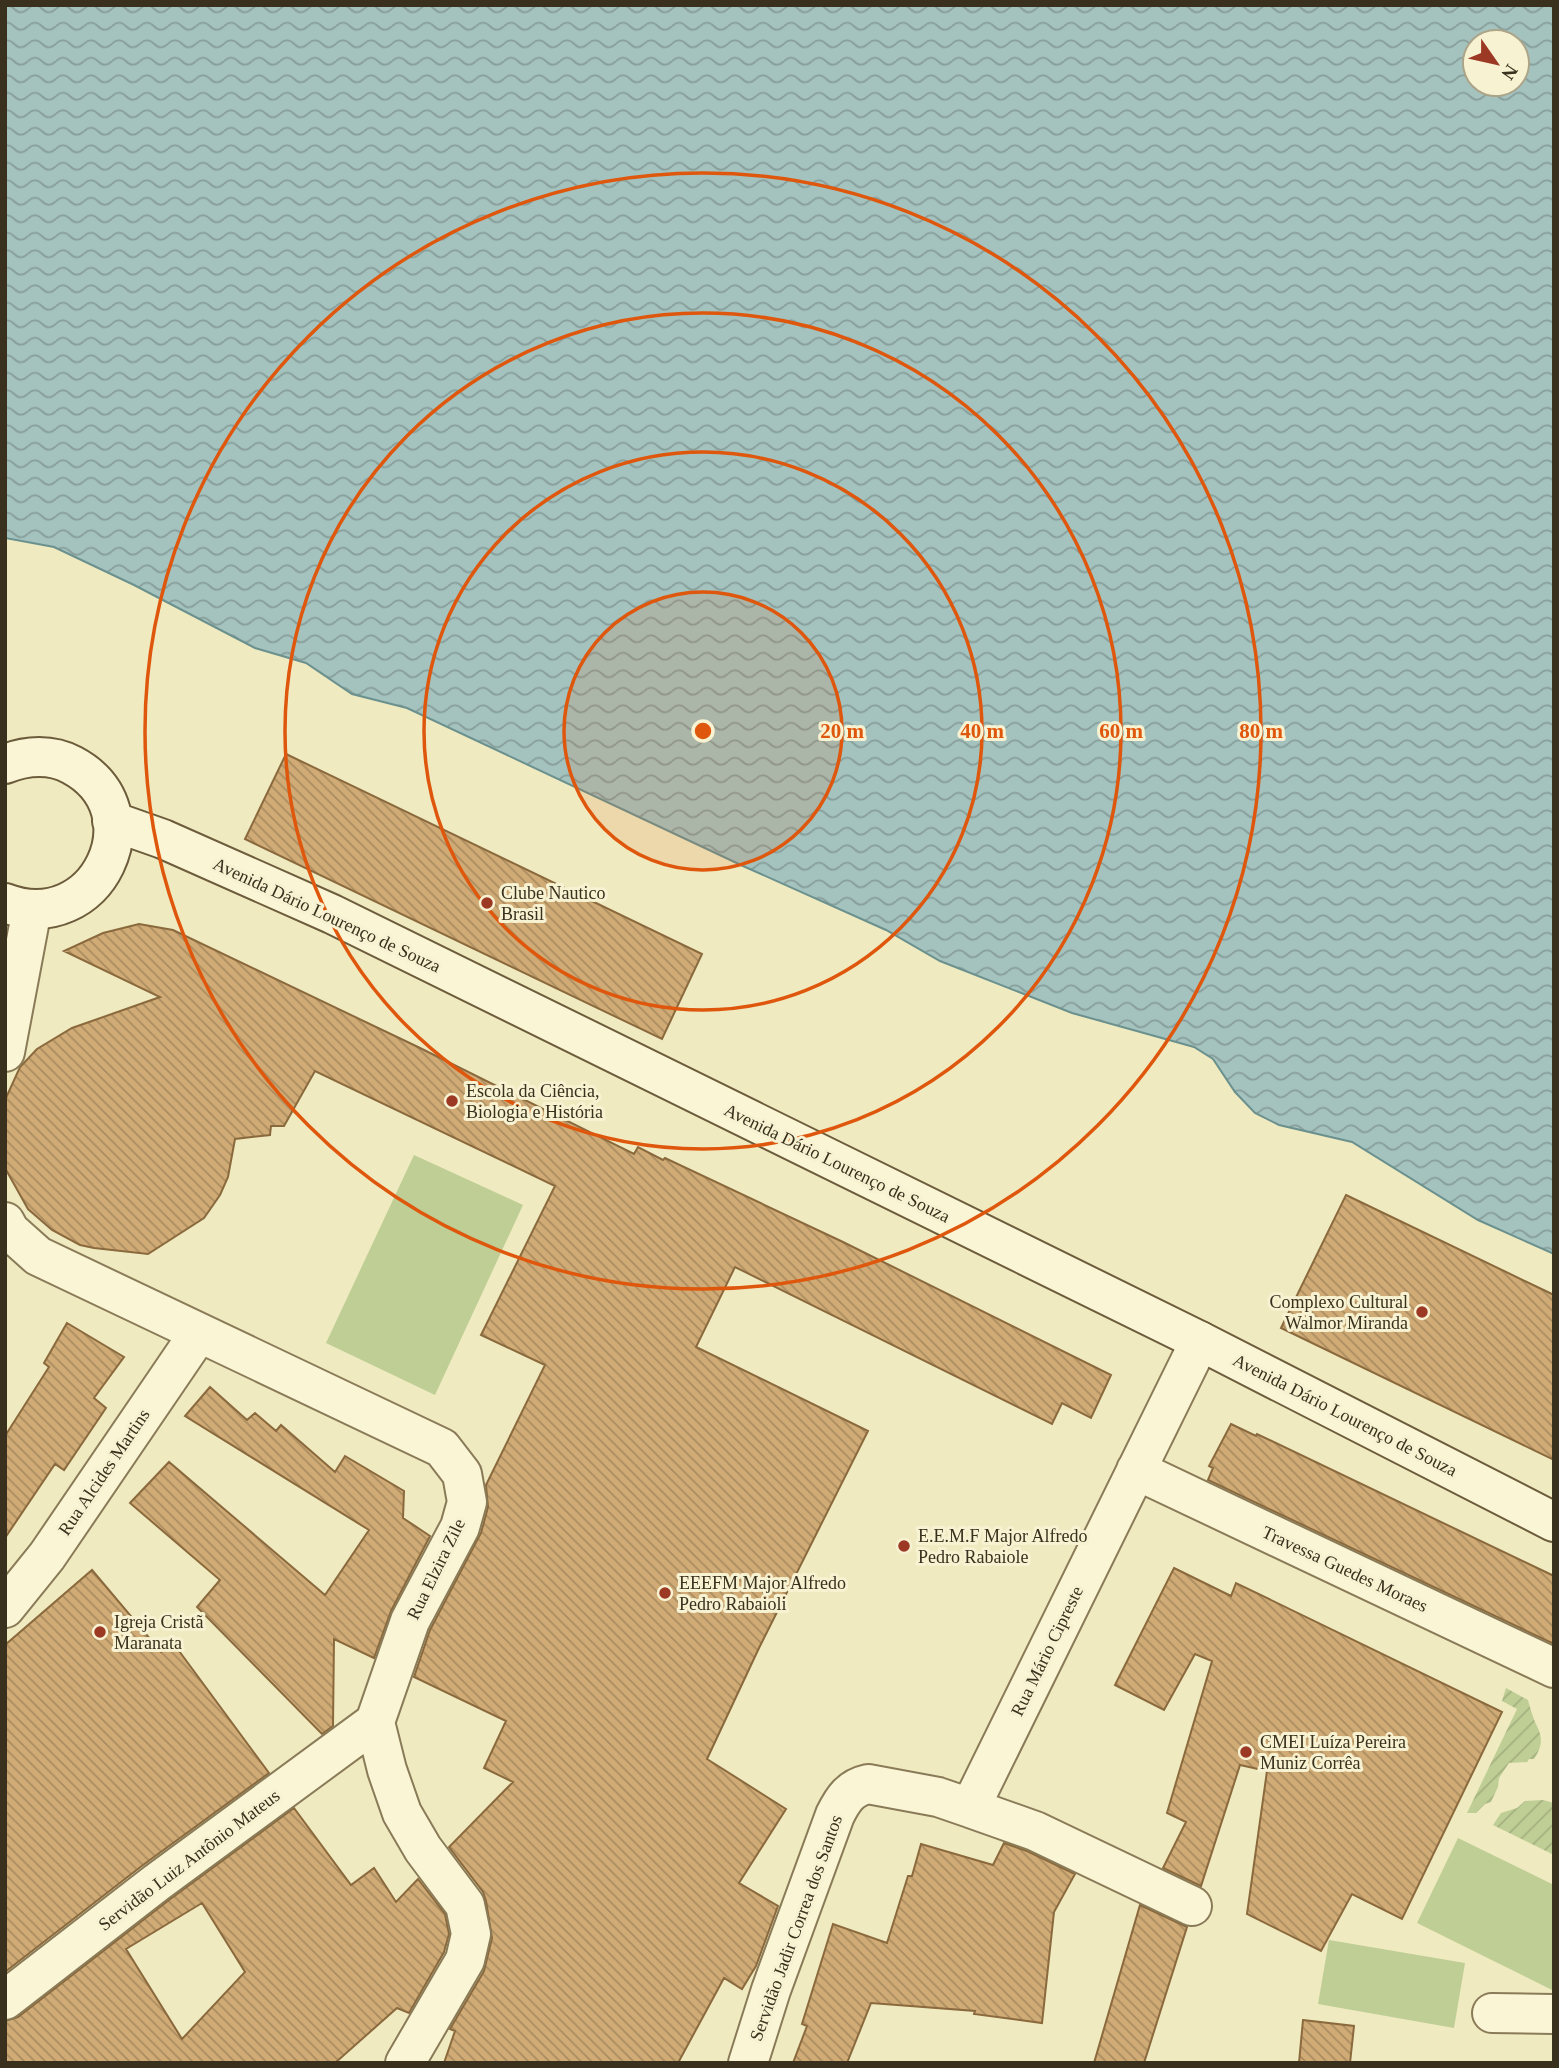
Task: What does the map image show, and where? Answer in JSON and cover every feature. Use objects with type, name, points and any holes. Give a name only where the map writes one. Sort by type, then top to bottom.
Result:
[{"type":"street","points":[[5,1052],[19,906],[43,909],[65,904],[85,892],[100,875],[113,844],[111,810],[100,790],[85,773],[54,758],[14,758]]},
{"type":"street","name":"Avenida Dário Lourenço de Souza","points":[[113,821],[163,839],[332,914],[1200,1341],[1554,1522]]},
{"type":"street","name":"Rua Elzira Zile","points":[[5,1222],[10,1231],[38,1256],[442,1448],[462,1474],[467,1502],[460,1527],[410,1621],[374,1722]]},
{"type":"street","name":"Rua Alcides Martins","points":[[5,1608],[47,1556],[199,1333]]},
{"type":"street","name":"Rua Mário Cipreste","points":[[970,1808],[1200,1341]]},
{"type":"street","name":"Travessa Guedes Moraes","points":[[1136,1471],[1554,1668]]},
{"type":"street","points":[[374,1722],[402,1813],[423,1849],[465,1905],[471,1934],[465,1960],[405,2063]]},
{"type":"street","name":"Servidão Luiz Antônio Mateus","points":[[5,2000],[156,1882],[374,1722]]},
{"type":"street","name":"Servidão Jadir Correa dos Santos","points":[[748,2063],[771,1990],[835,1815],[847,1794],[858,1786],[868,1784],[938,1797],[970,1808]]},
{"type":"street","points":[[970,1808],[1035,1831],[1192,1906]]},
{"type":"street","points":[[1492,2014],[1554,2014]]},
{"type":"green space","points":[[414,1155],[523,1205],[435,1395],[326,1343]]},
{"type":"green space","points":[[1506,1688],[1528,1700],[1541,1737],[1539,1749],[1534,1759],[1509,1763],[1499,1778],[1491,1802],[1476,1813],[1467,1813],[1517,1709],[1502,1701]]},
{"type":"green space","points":[[1543,1800],[1554,1803],[1554,1855],[1493,1825],[1501,1813],[1517,1808],[1525,1801]]},
{"type":"green space","points":[[1458,1838],[1554,1885],[1554,1991],[1417,1923]]},
{"type":"green space","points":[[1329,1940],[1465,1963],[1454,2028],[1318,2004]]},
{"type":"water","points":[[5,5],[1554,5],[1554,1254],[1478,1220],[1352,1142],[1279,1125],[1255,1113],[1235,1092],[1213,1059],[1194,1047],[1072,1013],[940,961],[886,930],[407,708],[352,694],[306,663],[255,648],[54,547],[5,538]]},
{"type":"building","name":"Clube Nautico Brasil","points":[[286,754],[702,954],[662,1039],[245,839]]},
{"type":"building","points":[[139,924],[173,930],[634,1154],[638,1147],[663,1160],[665,1158],[843,1242],[1111,1375],[1091,1418],[1062,1403],[1052,1424],[735,1267],[696,1347],[868,1431],[759,1648],[707,1759],[786,1809],[739,1883],[778,1906],[756,1966],[742,1989],[724,1978],[678,2063],[444,2063],[455,2031],[450,2029],[484,1971],[492,1938],[483,1892],[449,1847],[513,1782],[484,1768],[506,1721],[414,1677],[430,1630],[481,1533],[488,1507],[486,1485],[545,1365],[481,1335],[555,1186],[315,1071],[284,1126],[271,1126],[270,1135],[235,1139],[228,1177],[220,1195],[204,1218],[148,1254],[80,1245],[52,1230],[28,1209],[5,1168],[5,1100],[20,1067],[37,1049],[72,1028],[160,997],[64,951],[103,933]]},
{"type":"building","name":"Complexo Cultural Walmor Miranda","points":[[1346,1195],[1554,1295],[1554,1460],[1281,1328]]},
{"type":"building","points":[[67,1323],[124,1357],[94,1398],[106,1408],[64,1470],[55,1464],[5,1538],[5,1436],[49,1367],[44,1363]]},
{"type":"building","points":[[210,1387],[247,1420],[255,1413],[276,1431],[281,1425],[335,1472],[345,1456],[404,1491],[403,1518],[430,1536],[391,1611],[374,1658],[334,1639],[333,1726],[322,1734],[197,1607],[220,1580],[130,1503],[169,1462],[325,1595],[369,1530],[185,1416]]},
{"type":"building","points":[[1231,1424],[1554,1576],[1554,1644],[1208,1480],[1213,1468],[1209,1466]]},
{"type":"building","name":"CMEI Luíza Pereira Muniz Corrêa","points":[[1174,1568],[1231,1596],[1236,1583],[1502,1712],[1402,1919],[1352,1894],[1321,1951],[1247,1914],[1267,1771],[1240,1765],[1201,1886],[1163,1868],[1186,1822],[1167,1813],[1212,1661],[1195,1654],[1164,1710],[1115,1685]]},
{"type":"building","points":[[92,1570],[161,1652],[171,1640],[269,1773],[143,1865],[5,1972],[5,1645]]},
{"type":"building","points":[[294,1808],[351,1885],[374,1868],[396,1902],[418,1879],[445,1914],[449,1934],[444,1952],[409,2013],[397,2008],[335,2063],[5,2063],[5,2021],[18,2017],[169,1900]],"holes":[[[202,1903],[245,1972],[182,2039],[126,1949]]]},
{"type":"building","points":[[1004,1843],[1075,1874],[1054,1912],[1042,2023],[974,2014],[975,2011],[871,2003],[847,2063],[793,2063],[807,2026],[802,2024],[833,1924],[887,1943],[921,1844],[993,1865]]},
{"type":"building","points":[[1140,1905],[1187,1927],[1144,2063],[1094,2063]]},
{"type":"building","points":[[1303,2020],[1354,2026],[1350,2063],[1299,2063]]},
{"type":"place","name":"Clube Nautico Brasil","points":[[487,903]]},
{"type":"place","name":"Escola da Ciência, Biologia e História","points":[[452,1101]]},
{"type":"place","name":"Complexo Cultural Walmor Miranda","points":[[1422,1312]]},
{"type":"place","name":"E.E.M.F Major Alfredo Pedro Rabaiole","points":[[904,1546]]},
{"type":"place","name":"EEEFM Major Alfredo Pedro Rabaioli","points":[[665,1593]]},
{"type":"place","name":"Igreja Cristã Maranata","points":[[100,1632]]},
{"type":"place","name":"CMEI Luíza Pereira Muniz Corrêa","points":[[1246,1752]]}]
